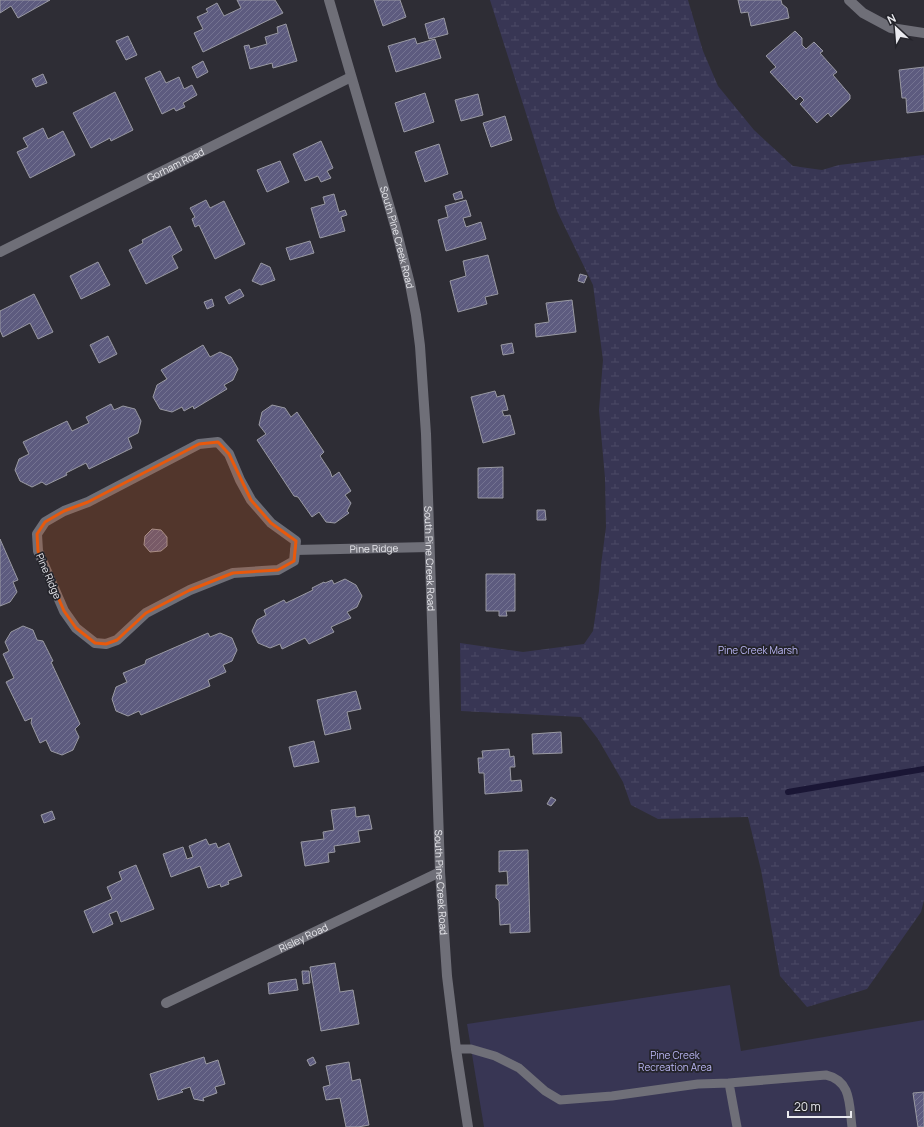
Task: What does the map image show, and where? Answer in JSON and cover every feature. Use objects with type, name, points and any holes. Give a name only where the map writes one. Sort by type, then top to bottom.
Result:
[{"type":"street","name":"South Pine Creek Road","points":[[329,0],[396,229],[416,315],[423,379],[440,872],[447,976],[468,1127]]},
{"type":"street","points":[[849,0],[863,13],[891,28],[924,33]]},
{"type":"street","name":"Gorham Road","points":[[0,252],[351,77]]},
{"type":"street","name":"Pine Ridge","points":[[218,442],[230,454],[240,480],[251,500],[271,523],[296,541],[295,550],[294,561],[278,570],[233,573],[190,590],[146,613],[117,640],[106,644],[95,643],[76,628],[64,611],[38,551],[37,534],[45,522],[64,511],[88,502],[199,444],[218,442]]},
{"type":"street","name":"Pine Ridge","points":[[295,550],[429,547]]},
{"type":"street","name":"Risley Road","points":[[166,1003],[440,872]]},
{"type":"lane","points":[[456,1049],[471,1049],[495,1056],[519,1068],[545,1091],[560,1100],[605,1096],[698,1084],[826,1075],[834,1077],[847,1091],[852,1127]]},
{"type":"lane","points":[[729,1083],[737,1127]]},
{"type":"highlighted area","points":[[218,442],[229,454],[251,500],[271,523],[296,541],[294,561],[278,570],[233,573],[190,590],[146,613],[117,640],[106,644],[95,643],[76,628],[64,611],[38,551],[37,534],[45,522],[64,511],[88,502],[199,444]]},
{"type":"green space","name":"Pine Creek Marsh","points":[[490,0],[688,0],[703,51],[718,86],[754,130],[793,166],[822,170],[839,165],[924,155],[924,900],[921,912],[867,989],[807,1007],[780,976],[761,870],[748,817],[658,819],[631,805],[623,782],[598,739],[581,717],[461,711],[460,643],[523,652],[584,644],[593,631],[606,527],[605,478],[599,410],[603,360],[593,285],[557,211]]},
{"type":"green space","name":"Pine Creek Recreation Area","points":[[730,985],[741,1051],[924,1020],[924,1127],[484,1127],[467,1024]]},
{"type":"building","points":[[0,0],[50,0],[18,18],[11,6],[0,13]]},
{"type":"building","points":[[237,0],[275,0],[283,13],[203,52],[194,33],[203,29],[197,17],[208,12],[206,9],[217,3],[224,16],[241,8]]},
{"type":"building","points":[[374,0],[400,0],[406,17],[383,26]]},
{"type":"building","points":[[738,0],[781,0],[782,4],[787,8],[789,18],[751,26],[748,12],[741,13]]},
{"type":"building","points":[[444,18],[448,34],[429,39],[425,24]]},
{"type":"building","points":[[286,24],[297,61],[273,68],[272,63],[250,69],[244,46],[249,45],[250,49],[267,44],[265,37],[278,33],[277,27]]},
{"type":"building","points":[[795,31],[802,38],[802,45],[806,49],[814,42],[823,51],[820,53],[837,72],[833,75],[850,95],[850,99],[831,117],[828,113],[817,123],[800,104],[804,100],[800,96],[796,100],[770,72],[776,67],[766,56]]},
{"type":"building","points":[[128,36],[137,55],[126,60],[116,41]]},
{"type":"building","points":[[415,38],[417,44],[435,39],[441,58],[396,72],[388,46]]},
{"type":"building","points":[[203,61],[208,72],[197,78],[192,67]]},
{"type":"building","points":[[924,67],[924,111],[907,113],[906,98],[902,98],[899,70]]},
{"type":"building","points":[[160,71],[166,83],[179,77],[184,89],[192,85],[197,95],[183,103],[185,107],[176,111],[174,108],[162,114],[145,78]]},
{"type":"building","points":[[43,74],[47,83],[36,87],[32,79]]},
{"type":"building","points":[[115,92],[133,130],[111,141],[110,138],[91,148],[73,113]]},
{"type":"building","points":[[425,93],[434,122],[404,132],[395,103]]},
{"type":"building","points":[[478,94],[483,115],[461,121],[455,100]]},
{"type":"building","points":[[505,116],[512,140],[491,147],[483,123]]},
{"type":"building","points":[[43,128],[48,139],[63,131],[75,155],[30,178],[17,152],[28,147],[23,138]]},
{"type":"building","points":[[321,141],[333,168],[327,171],[331,178],[321,182],[318,176],[305,181],[293,154]]},
{"type":"building","points":[[439,144],[448,174],[425,182],[415,152]]},
{"type":"building","points":[[280,161],[289,182],[267,192],[257,170]]},
{"type":"building","points":[[461,191],[463,198],[455,200],[453,194]]},
{"type":"building","points":[[334,194],[339,212],[345,210],[347,215],[341,217],[345,231],[320,238],[311,208],[325,204],[323,197]]},
{"type":"building","points":[[206,200],[210,208],[224,201],[245,244],[215,259],[199,225],[195,227],[192,219],[195,217],[190,208]]},
{"type":"building","points":[[466,200],[471,216],[463,218],[466,227],[481,222],[486,239],[446,251],[438,220],[448,217],[445,206]]},
{"type":"building","points":[[170,226],[182,250],[172,256],[178,268],[146,284],[129,250],[143,243],[142,240]]},
{"type":"building","points":[[310,241],[314,253],[290,260],[286,248]]},
{"type":"building","points":[[488,255],[498,294],[485,297],[487,304],[458,312],[450,281],[466,276],[463,261]]},
{"type":"building","points":[[98,262],[110,285],[81,299],[70,276]]},
{"type":"building","points":[[261,263],[270,267],[275,280],[261,285],[252,281]]},
{"type":"building","points":[[580,274],[587,276],[584,283],[578,281]]},
{"type":"building","points":[[240,289],[244,296],[229,304],[225,297]]},
{"type":"building","points":[[34,294],[53,332],[38,339],[30,323],[3,337],[0,330],[0,311]]},
{"type":"building","points":[[212,299],[214,306],[207,309],[204,302]]},
{"type":"building","points":[[572,300],[576,332],[536,337],[535,324],[549,322],[546,303]]},
{"type":"building","points":[[108,336],[117,354],[99,363],[90,345]]},
{"type":"building","points":[[512,343],[514,353],[503,355],[501,345]]},
{"type":"building","points":[[203,345],[210,357],[220,352],[231,357],[238,369],[233,380],[224,385],[227,389],[194,409],[193,406],[184,411],[182,407],[172,412],[160,409],[153,397],[157,385],[167,379],[161,370]]},
{"type":"building","points":[[495,391],[497,397],[504,395],[508,410],[502,411],[504,416],[510,415],[515,434],[483,443],[471,397]]},
{"type":"building","points":[[111,404],[114,410],[123,406],[135,409],[141,421],[138,433],[128,438],[132,448],[89,469],[86,463],[66,473],[67,475],[46,485],[42,482],[32,487],[20,481],[15,470],[19,459],[29,454],[23,442],[67,421],[72,431],[89,423],[86,417]]},
{"type":"building","points":[[272,405],[285,408],[291,417],[297,412],[324,452],[320,456],[330,471],[332,477],[339,472],[351,491],[345,495],[351,503],[347,511],[349,513],[335,523],[326,522],[319,512],[312,517],[298,497],[294,496],[257,440],[266,434],[259,425],[262,412]]},
{"type":"building","points":[[503,467],[503,498],[478,498],[478,468]]},
{"type":"building","points":[[537,510],[545,510],[546,520],[537,520]]},
{"type":"building","points":[[152,529],[161,530],[167,537],[167,546],[161,551],[150,552],[144,545],[145,536]]},
{"type":"building","points":[[0,539],[18,580],[13,582],[17,592],[10,602],[0,606]]},
{"type":"building","points":[[486,574],[515,574],[515,611],[506,611],[507,616],[499,616],[499,611],[486,611]]},
{"type":"building","points":[[345,579],[356,585],[362,596],[357,607],[347,612],[351,618],[331,627],[334,632],[309,644],[305,638],[282,649],[280,644],[270,648],[258,643],[252,631],[257,620],[266,615],[264,610],[284,600],[286,603],[313,590],[312,588],[324,582],[325,583],[332,580],[334,584]]},
{"type":"building","points":[[23,626],[33,630],[37,640],[43,641],[53,661],[51,662],[80,724],[75,729],[79,737],[73,750],[62,755],[51,751],[46,740],[40,743],[31,723],[32,718],[25,721],[6,682],[14,678],[3,654],[9,651],[5,642],[11,632]]},
{"type":"building","points":[[208,633],[210,637],[220,633],[232,638],[237,650],[232,661],[223,665],[226,672],[208,680],[210,686],[141,715],[139,711],[128,716],[116,711],[112,699],[116,687],[127,682],[123,673],[145,664],[146,660]]},
{"type":"building","points":[[356,691],[361,709],[347,712],[351,729],[325,735],[317,700]]},
{"type":"building","points":[[561,732],[562,753],[533,754],[532,734]]},
{"type":"building","points":[[314,741],[319,762],[294,767],[289,747]]},
{"type":"building","points":[[509,749],[510,757],[514,756],[515,767],[510,767],[511,781],[521,780],[522,791],[485,794],[484,773],[479,773],[478,758],[483,758],[482,751]]},
{"type":"building","points":[[551,797],[556,800],[551,806],[547,804]]},
{"type":"building","points":[[355,807],[356,817],[369,815],[372,829],[358,831],[360,842],[334,846],[335,852],[328,853],[329,862],[305,866],[301,842],[324,839],[323,832],[334,830],[331,810]]},
{"type":"building","points":[[52,811],[55,819],[44,823],[41,815]]},
{"type":"building","points":[[206,839],[209,845],[216,843],[218,848],[229,843],[242,876],[228,881],[229,884],[221,887],[220,884],[208,888],[200,866],[171,877],[163,854],[183,847],[187,859],[193,857],[189,846]]},
{"type":"building","points":[[528,850],[530,932],[510,933],[510,924],[500,925],[499,901],[496,898],[496,885],[508,885],[507,871],[499,872],[499,851]]},
{"type":"building","points":[[136,865],[154,909],[121,922],[117,911],[109,914],[113,924],[93,933],[84,911],[112,899],[107,887],[122,880],[119,872]]},
{"type":"building","points":[[335,963],[340,992],[353,990],[359,1024],[321,1031],[310,967]]},
{"type":"building","points":[[302,971],[309,971],[310,983],[303,984]]},
{"type":"building","points":[[296,979],[298,990],[269,994],[268,983]]},
{"type":"building","points":[[204,1057],[206,1064],[218,1060],[225,1084],[215,1087],[217,1093],[203,1098],[204,1101],[194,1099],[190,1087],[181,1090],[183,1092],[158,1100],[150,1074]]},
{"type":"building","points":[[313,1057],[316,1063],[310,1066],[307,1060]]},
{"type":"building","points":[[349,1062],[352,1081],[360,1079],[369,1125],[346,1127],[340,1098],[326,1100],[323,1087],[330,1085],[326,1066]]},
{"type":"building","points":[[924,1092],[924,1127],[918,1127],[913,1093]]},
{"type":"waterway","points":[[788,792],[924,769]]}]
